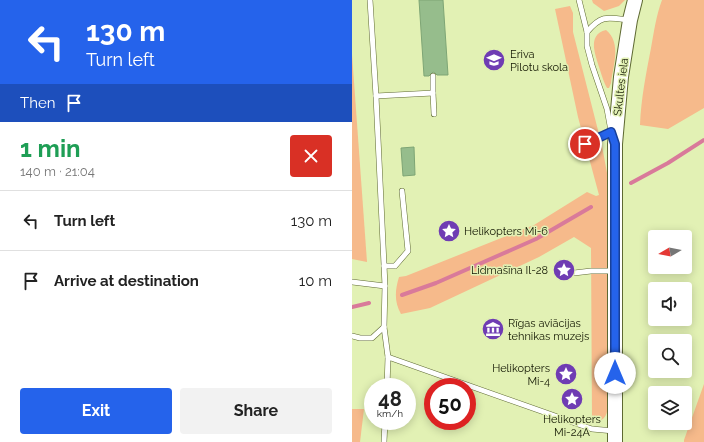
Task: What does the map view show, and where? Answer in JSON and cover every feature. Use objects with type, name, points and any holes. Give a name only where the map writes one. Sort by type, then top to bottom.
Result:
[{"type":"main road","name":"Skultes iela","points":[[615,437],[613,138],[630,20],[635,0]]},
{"type":"lane","points":[[370,0],[385,286],[384,327],[388,357],[387,378]]},
{"type":"lane","points":[[572,149],[613,138],[607,109],[589,52],[587,32],[579,0]]},
{"type":"lane","points":[[587,32],[595,22],[608,17],[630,20]]},
{"type":"lane","points":[[433,76],[434,114]]},
{"type":"lane","points":[[376,96],[433,93]]},
{"type":"lane","points":[[384,266],[395,266],[408,251],[402,191]]},
{"type":"lane","points":[[574,273],[615,271]]},
{"type":"lane","points":[[352,282],[385,286]]},
{"type":"lane","points":[[352,336],[372,338],[384,327]]},
{"type":"lane","points":[[388,357],[572,424],[615,437]]},
{"type":"lane","points":[[384,442],[385,430]]},
{"type":"shaded area","points":[[592,0],[625,0],[619,6],[604,11],[593,3]]},
{"type":"shaded area","points":[[662,0],[704,0],[704,108],[668,129],[640,125],[641,106],[655,24]]},
{"type":"shaded area","points":[[570,6],[573,13],[573,32],[602,146],[607,173],[608,406],[607,413],[602,420],[592,422],[591,248],[574,237],[539,257],[430,308],[401,314],[397,305],[396,296],[399,277],[406,276],[534,225],[587,192],[596,196],[599,195],[578,117],[555,9]]},
{"type":"shaded area","points":[[606,30],[614,41],[615,48],[615,62],[609,88],[607,88],[603,79],[596,59],[594,47],[596,36]]},
{"type":"shaded area","points":[[352,54],[367,262],[352,259]]},
{"type":"shaded area","points":[[704,384],[704,442],[684,442],[688,430],[692,430],[692,418]]},
{"type":"shaded area","points":[[352,409],[364,409],[360,442],[352,442]]},
{"type":"building","points":[[419,0],[443,0],[448,75],[437,75],[433,72],[429,76],[424,76]]},
{"type":"building","points":[[414,147],[415,175],[403,176],[401,148]]},
{"type":"waterway","points":[[631,183],[668,163],[704,140]]},
{"type":"waterway","points":[[402,295],[436,283],[536,239],[591,207]]},
{"type":"waterway","points":[[352,307],[369,303]]},
{"type":"place","name":"Eriva Pilotu skola","points":[[494,60]]},
{"type":"place","name":"Helikopters Mi-6","points":[[449,231]]},
{"type":"place","name":"Lidmašīna Il-28","points":[[564,270]]},
{"type":"place","name":"Rīgas aviācijas tehnikas muzejs","points":[[493,329]]},
{"type":"place","name":"Helikopters Mi-4","points":[[566,374]]},
{"type":"place","name":"Helikopters Mi-24A","points":[[572,399]]},
{"type":"route","points":[[585,144],[611,132],[615,144],[615,373]]}]
